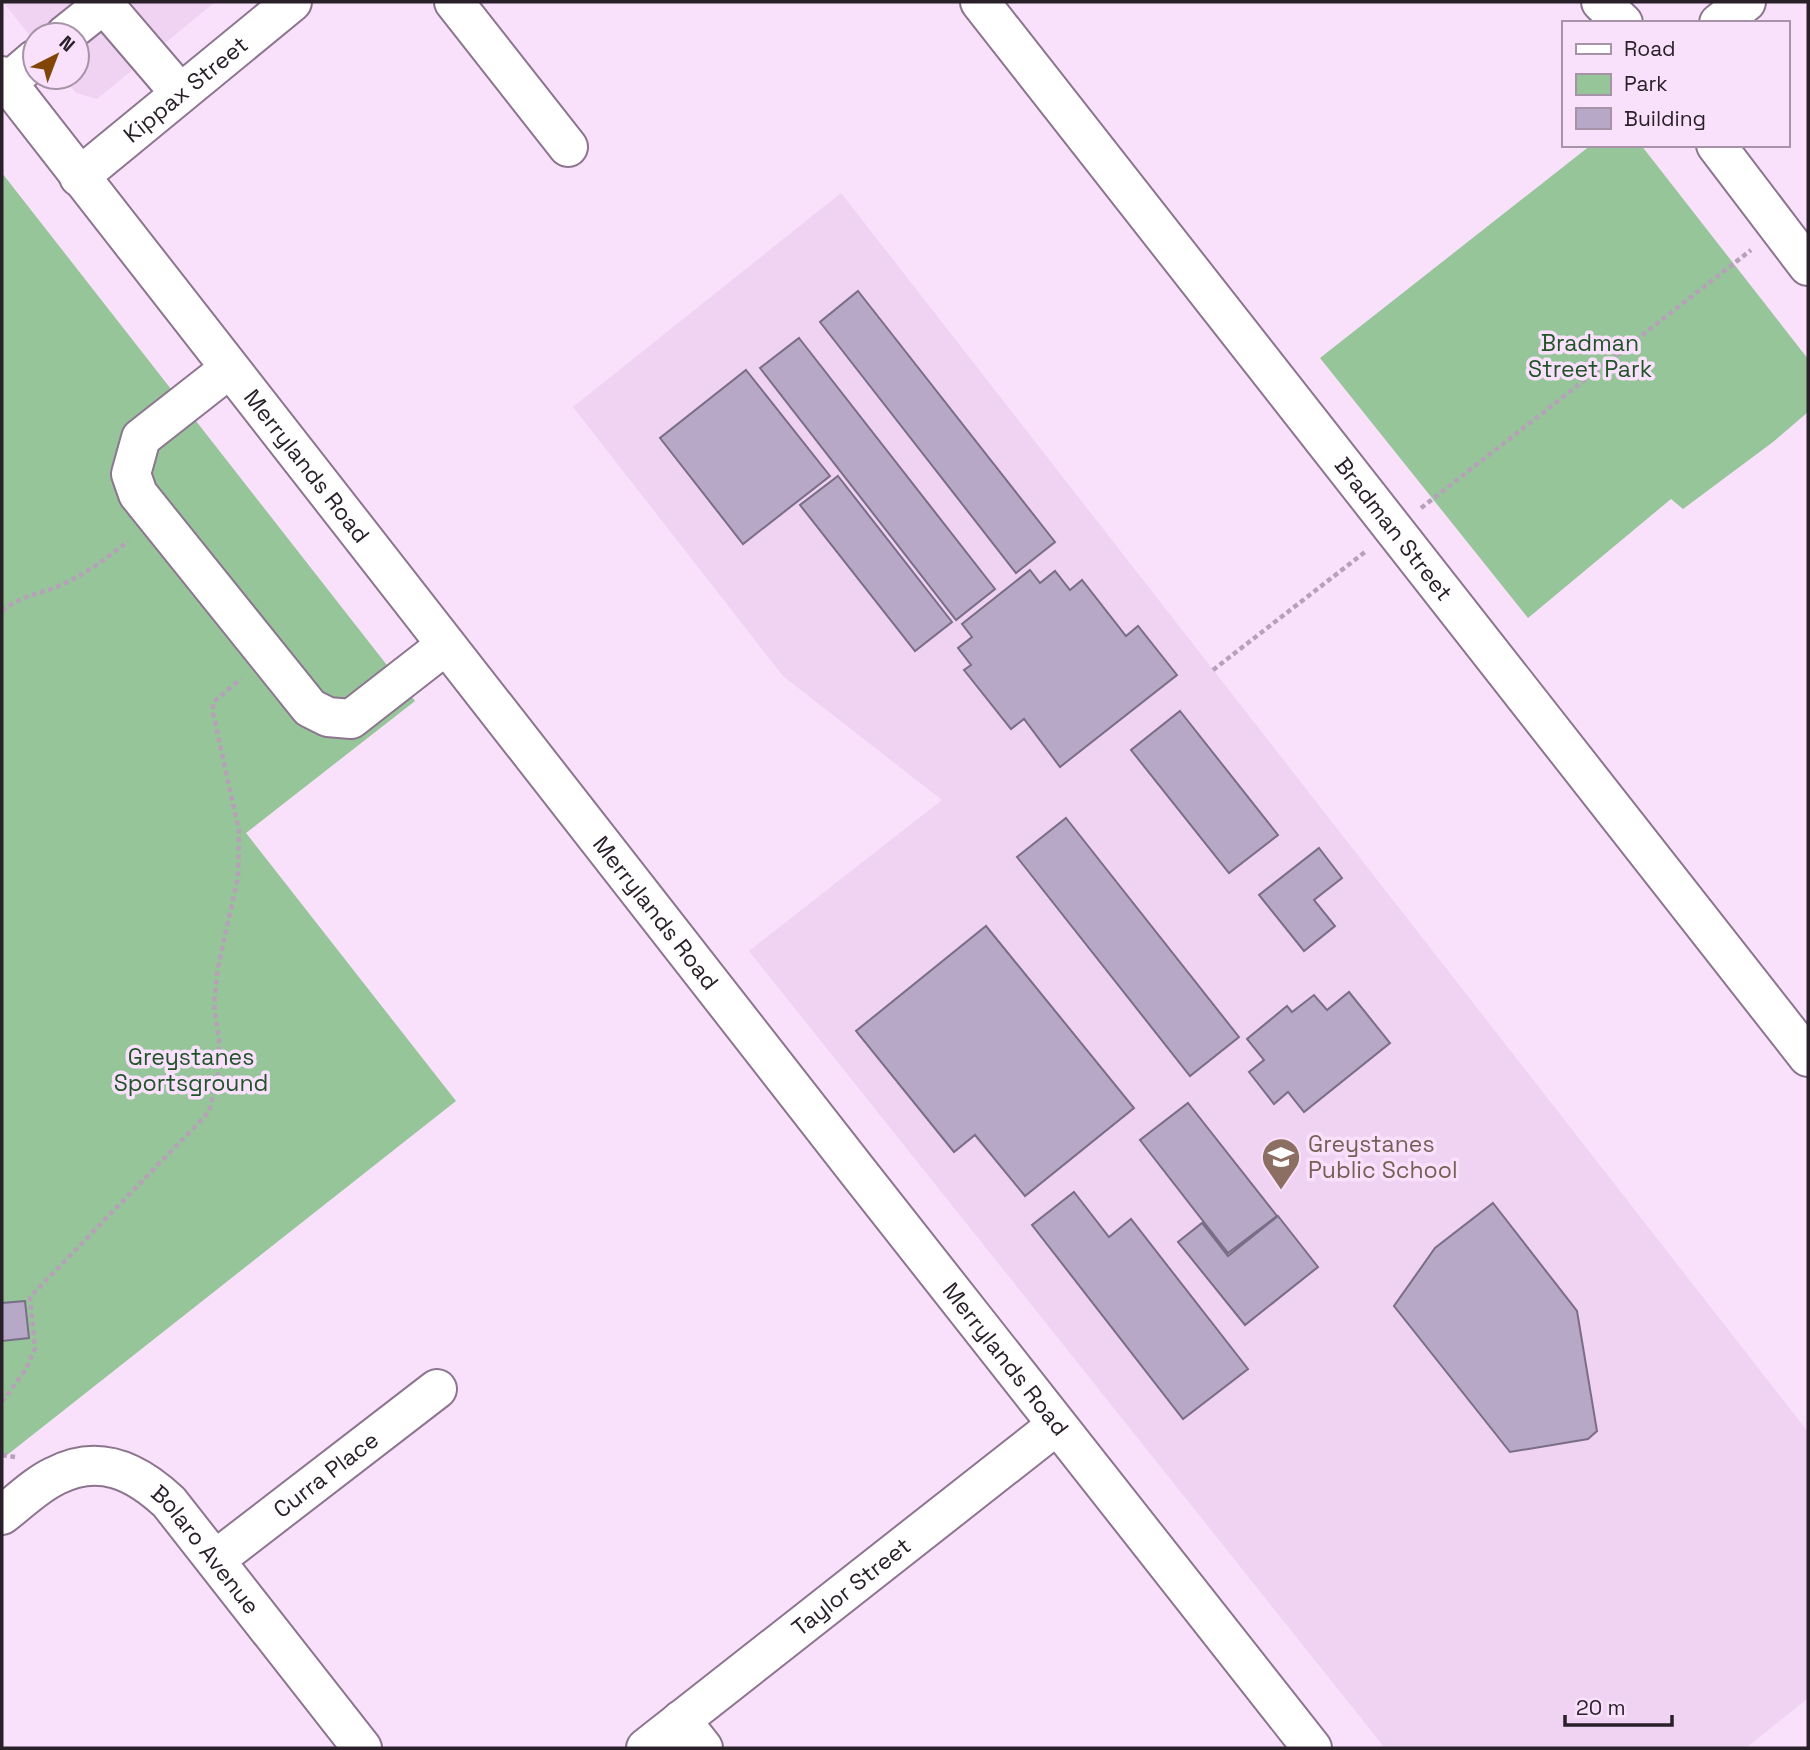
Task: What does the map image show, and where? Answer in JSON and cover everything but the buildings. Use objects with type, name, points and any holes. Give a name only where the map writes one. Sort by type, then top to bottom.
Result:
[{"type":"street","name":"Kippax Street","points":[[79,177],[292,2]]},
{"type":"street","points":[[454,2],[568,147]]},
{"type":"street","name":"Bradman Street","points":[[980,2],[1808,1057]]},
{"type":"street","points":[[1601,2],[1621,21]]},
{"type":"street","points":[[1722,21],[1746,2]]},
{"type":"street","points":[[82,21],[103,3],[180,93]]},
{"type":"street","name":"Merrylands Road","points":[[15,73],[79,177],[1312,1748]]},
{"type":"street","points":[[1718,147],[1808,266]]},
{"type":"street","points":[[229,369],[141,438],[131,474],[138,494],[310,708],[328,717],[351,719],[446,645]]},
{"type":"street","name":"Curra Place","points":[[215,1560],[437,1389]]},
{"type":"street","name":"Taylor Street","points":[[646,1748],[692,1734],[1057,1425]]},
{"type":"street","name":"Bolaro Avenue","points":[[2,1515],[53,1477],[68,1470],[101,1466],[132,1473],[169,1502],[362,1748]]},
{"type":"path","points":[[1213,670],[1779,228]]},
{"type":"path","points":[[2,611],[15,600],[61,586],[97,566],[158,518]]},
{"type":"path","points":[[2,1402],[26,1369],[35,1348],[30,1297],[209,1111],[218,1074],[219,1039],[214,1004],[218,967],[238,877],[239,831],[213,713],[213,702],[268,655]]},
{"type":"shaded area","points":[[3,2],[215,2],[97,99],[74,91],[91,91],[91,21],[21,21],[21,24]]},
{"type":"shaded area","name":"Greystanes Public School","points":[[841,193],[1808,1432],[1808,1698],[1746,1748],[1385,1748],[749,951],[942,800],[783,676],[573,407]]},
{"type":"green space","name":"Bradman Street Park","points":[[1588,147],[1643,147],[1808,359],[1808,412],[1773,442],[1683,509],[1671,499],[1528,618],[1320,358]]},
{"type":"green space","name":"Greystanes Sportsground","points":[[2,173],[415,701],[246,833],[456,1101],[2,1459]]},
{"type":"place","name":"Greystanes Public School","points":[[1281,1191]]}]
